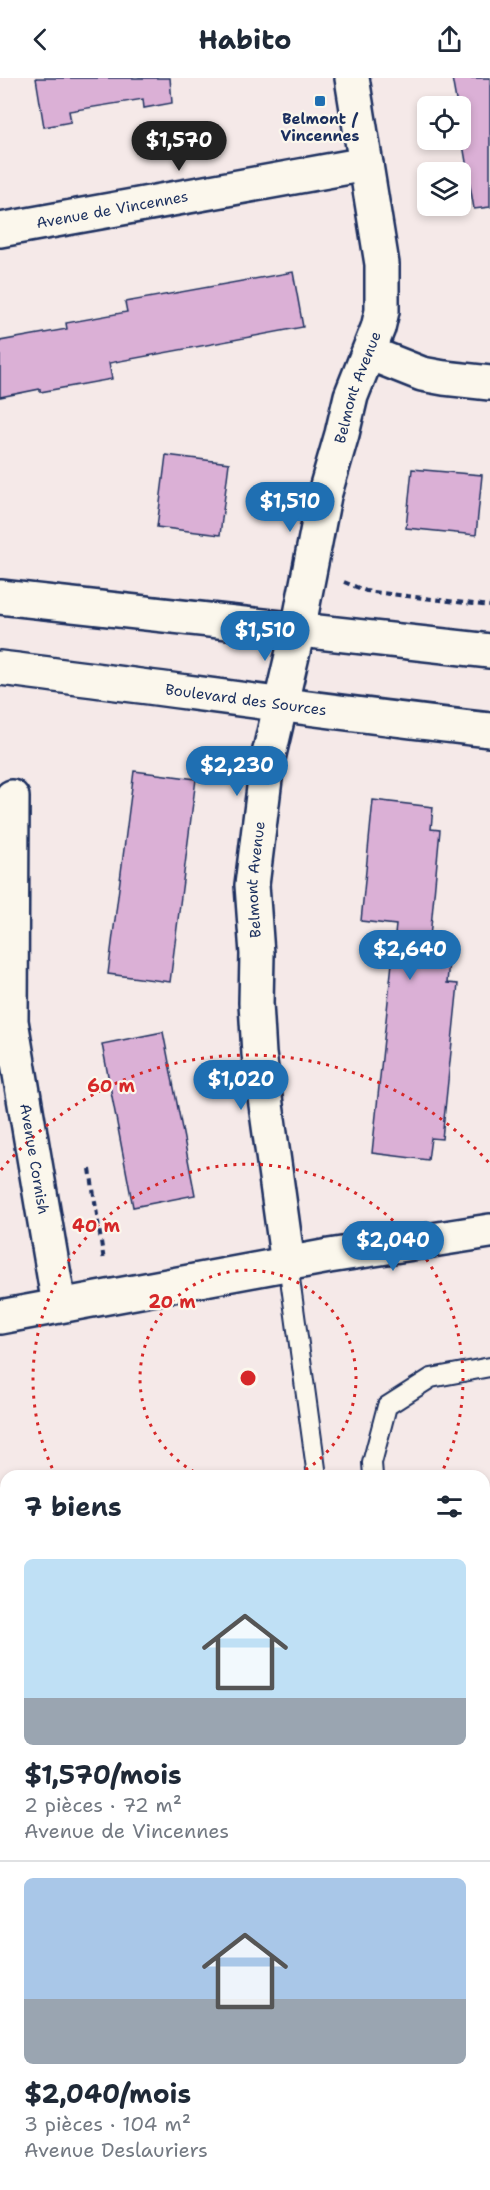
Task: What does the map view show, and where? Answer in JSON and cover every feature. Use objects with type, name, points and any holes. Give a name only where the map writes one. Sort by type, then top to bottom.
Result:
[{"type":"street","name":"Belmont Avenue","points":[[288,1264],[258,1045],[257,954],[252,885],[267,763],[282,705],[324,496],[351,396],[378,328],[383,289],[382,264],[352,78]]},
{"type":"street","name":"Avenue de Vincennes","points":[[0,230],[366,164]]},
{"type":"street","points":[[369,353],[422,374],[490,382]]},
{"type":"street","points":[[0,597],[490,651]]},
{"type":"street","name":"Boulevard des Sources","points":[[0,668],[490,730]]},
{"type":"street","name":"Avenue Cornish","points":[[12,797],[11,1021],[59,1305]]},
{"type":"street","points":[[0,1317],[288,1264],[490,1231]]},
{"type":"lane","points":[[288,1264],[316,1470]]},
{"type":"lane","points":[[373,1470],[372,1463],[387,1406],[431,1378],[490,1367]]},
{"type":"path","points":[[339,580],[366,591],[490,606]]},
{"type":"path","points":[[90,1169],[104,1261]]},
{"type":"building","points":[[36,78],[170,78],[172,103],[144,108],[143,99],[69,111],[71,122],[44,127]]},
{"type":"building","points":[[452,78],[490,78],[490,207],[474,209],[471,191],[471,162],[466,162],[464,150],[471,150],[471,96],[455,96]]},
{"type":"building","points":[[293,272],[303,327],[109,363],[112,379],[0,397],[0,341],[67,329],[66,323],[127,312],[125,302]]},
{"type":"building","points":[[166,455],[229,463],[220,535],[157,527]]},
{"type":"building","points":[[412,469],[482,475],[476,535],[406,528]]},
{"type":"building","points":[[134,771],[196,779],[170,982],[108,974]]},
{"type":"building","points":[[373,800],[433,807],[431,829],[440,830],[428,959],[449,961],[447,983],[458,984],[442,1139],[431,1138],[428,1160],[372,1153],[396,925],[361,921]]},
{"type":"building","points":[[163,1032],[195,1195],[133,1207],[102,1044]]},
{"type":"place","name":"Belmont / Vincennes","points":[[320,101]]}]
